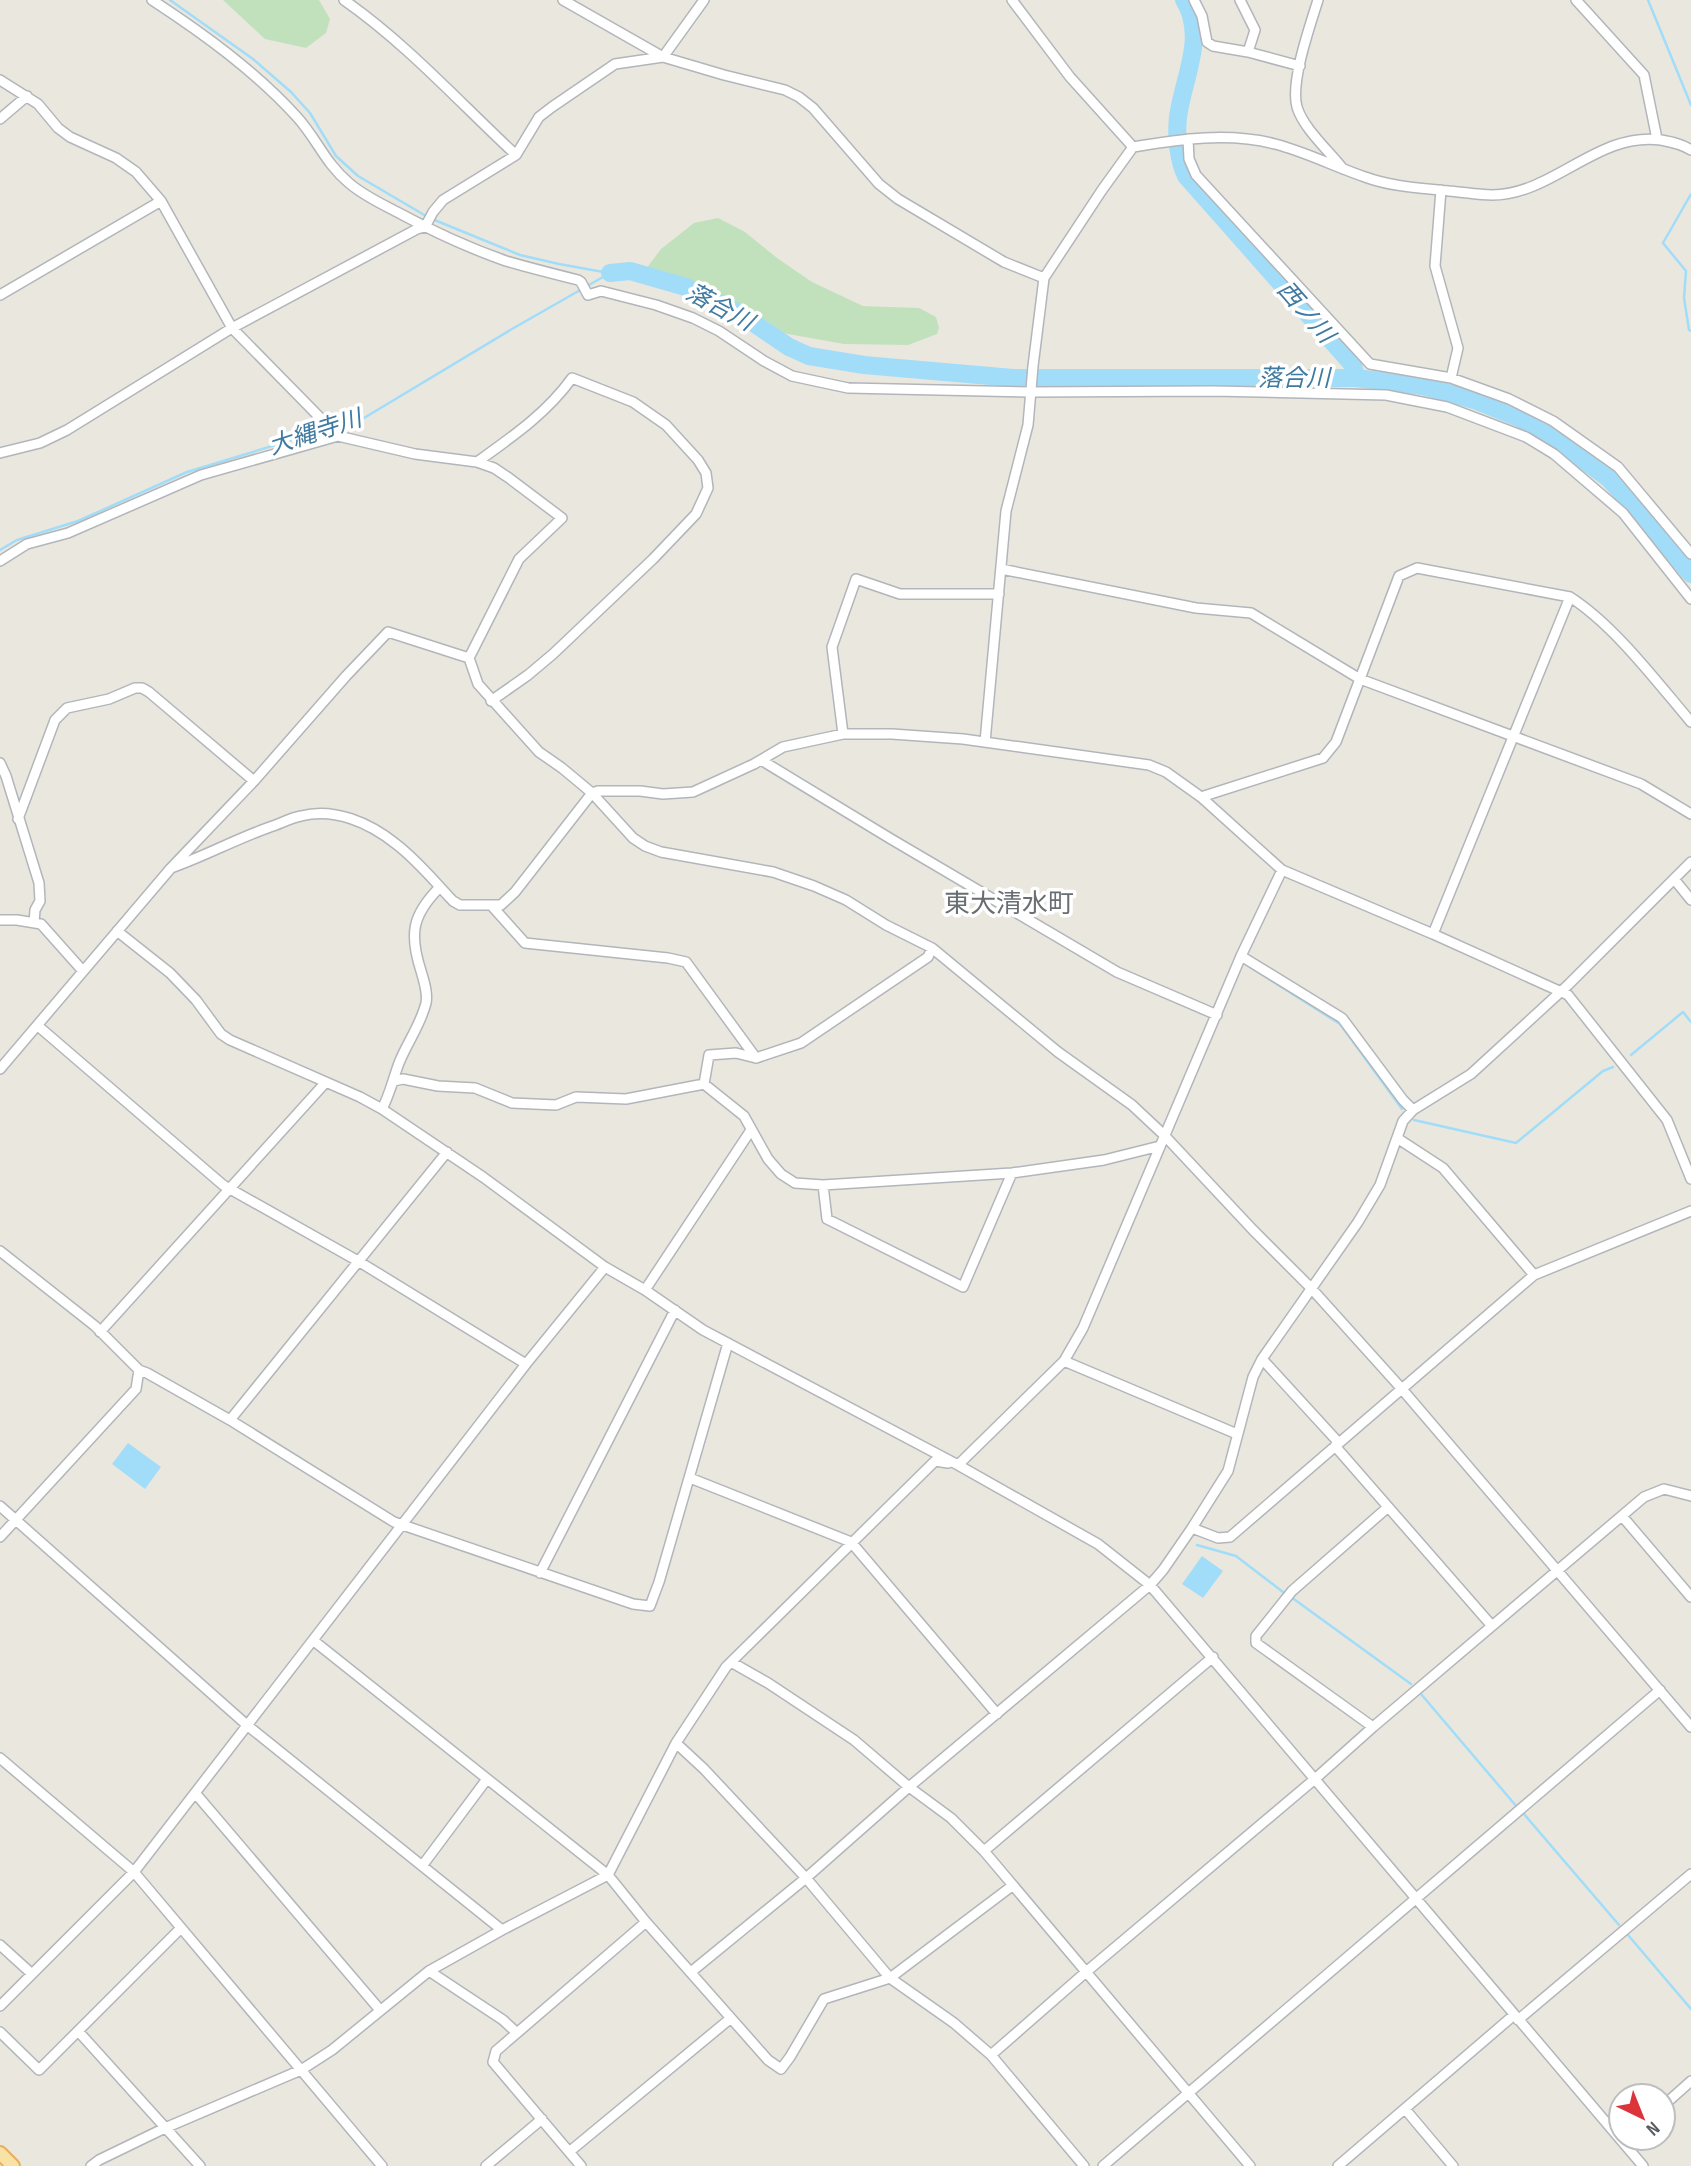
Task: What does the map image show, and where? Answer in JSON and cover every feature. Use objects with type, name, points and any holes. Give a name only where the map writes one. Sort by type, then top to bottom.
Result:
[{"type":"main road","points":[[0,2153],[13,2166]]},
{"type":"street","points":[[152,0],[186,22],[253,74],[297,117],[329,164],[364,194],[471,248],[581,282],[588,295],[601,292],[645,302],[693,318],[792,376],[848,388],[1385,395],[1447,407],[1525,437],[1554,454],[1623,513],[1691,599]]},
{"type":"street","points":[[344,0],[400,45],[516,155]]},
{"type":"street","points":[[563,0],[663,57],[785,90],[799,97],[813,108],[879,184],[898,199],[1004,262],[1044,278]]},
{"type":"street","points":[[0,453],[40,443],[67,430],[232,328],[425,227],[443,200],[516,155],[539,117],[615,64],[663,57],[704,0]]},
{"type":"street","points":[[1012,0],[1070,77],[1133,146]]},
{"type":"street","points":[[1194,0],[1202,16],[1207,42],[1213,46],[1300,66]]},
{"type":"street","points":[[1240,0],[1255,30],[1248,52]]},
{"type":"street","points":[[1318,0],[1300,66],[1296,89],[1297,107],[1307,125],[1344,169]]},
{"type":"street","points":[[1576,0],[1644,75],[1657,139]]},
{"type":"street","points":[[0,80],[38,104],[58,128],[70,137],[116,158],[136,172],[161,201],[232,328],[336,435]]},
{"type":"street","points":[[0,119],[27,96]]},
{"type":"street","points":[[985,742],[1006,511],[1028,425],[1044,278],[1133,146],[1225,137],[1275,144],[1368,179],[1409,187],[1493,195],[1533,186],[1617,144],[1636,139],[1674,142],[1691,150]]},
{"type":"street","points":[[1181,140],[1196,175],[1370,364],[1451,378],[1510,399],[1534,411],[1618,467],[1691,554]]},
{"type":"street","points":[[1441,190],[1435,266],[1458,348],[1451,378]]},
{"type":"street","points":[[0,295],[161,201]]},
{"type":"street","points":[[477,462],[534,419],[558,397],[572,378],[633,402],[666,425],[698,460],[706,473],[708,488],[696,514],[653,559],[528,675],[491,701]]},
{"type":"street","points":[[0,561],[27,544],[68,533],[201,475],[336,435],[415,454],[477,462],[494,468],[509,478],[562,518],[519,559],[469,658],[478,684],[539,752],[592,793],[633,838],[645,846],[670,854],[773,872],[814,886],[846,900],[886,925],[932,948],[1031,1030],[1132,1105],[1311,1288],[1401,1388],[1691,1727]]},
{"type":"street","points":[[1201,797],[1323,758],[1336,742],[1399,576],[1418,568],[1570,597],[1583,605],[1627,648],[1691,722]]},
{"type":"street","points":[[1001,569],[1196,608],[1251,613],[1360,679],[1642,784],[1691,814]]},
{"type":"street","points":[[842,734],[832,648],[856,579],[900,594],[999,594]]},
{"type":"street","points":[[1433,934],[1570,597]]},
{"type":"street","points":[[0,1069],[171,869],[388,632],[469,658]]},
{"type":"street","points":[[18,819],[55,720],[61,713],[67,708],[109,699],[135,688],[149,692],[254,781]]},
{"type":"street","points":[[171,869],[301,815],[326,814],[343,816],[383,835],[404,850],[460,905],[501,905],[515,892],[592,793],[640,791],[686,794],[761,760],[783,747],[842,734],[892,734],[985,742],[1149,765],[1166,772],[1201,797],[1282,870],[1568,995],[1667,1120],[1691,1179]]},
{"type":"street","points":[[761,760],[1117,972],[1217,1015]]},
{"type":"street","points":[[0,763],[39,883],[40,901],[35,910],[34,923]]},
{"type":"street","points":[[691,1972],[806,1878],[909,1787],[1150,1585],[1192,1528],[1228,1471],[1253,1377],[1262,1359],[1358,1222],[1380,1185],[1403,1121],[1413,1110],[1471,1073],[1562,991],[1691,862]]},
{"type":"street","points":[[958,1465],[1064,1361],[1083,1328],[1241,956],[1282,870]]},
{"type":"street","points":[[1674,879],[1691,900]]},
{"type":"street","points":[[382,1109],[427,1001],[425,981],[414,942],[414,927],[425,902],[440,887]]},
{"type":"street","points":[[491,905],[525,943],[686,962],[756,1058]]},
{"type":"street","points":[[0,920],[41,924],[82,970]]},
{"type":"street","points":[[117,931],[170,973],[196,1000],[221,1034],[230,1040],[382,1109],[447,1152],[605,1266],[674,1310],[728,1343],[958,1465],[1098,1544],[1150,1585],[1516,2017],[1607,2120]]},
{"type":"street","points":[[704,1084],[709,1055],[736,1053],[756,1058],[801,1043],[928,957],[932,948]]},
{"type":"street","points":[[1241,956],[1342,1018],[1413,1110]]},
{"type":"street","points":[[38,1026],[223,1185],[358,1261],[526,1364]]},
{"type":"street","points":[[394,1082],[404,1079],[438,1086],[475,1088],[512,1103],[556,1105],[576,1097],[626,1098],[704,1084],[744,1116],[768,1160],[781,1174],[795,1182],[823,1185],[1012,1173],[1104,1160],[1160,1146]]},
{"type":"street","points":[[100,1332],[327,1082]]},
{"type":"street","points":[[645,1290],[751,1130]]},
{"type":"street","points":[[1397,1138],[1443,1168],[1534,1275]]},
{"type":"street","points":[[230,1420],[447,1152]]},
{"type":"street","points":[[823,1185],[827,1219],[963,1287],[1012,1173]]},
{"type":"street","points":[[1192,1528],[1218,1538],[1230,1537],[1534,1275],[1691,1211]]},
{"type":"street","points":[[0,1251],[100,1332],[139,1370],[230,1420],[401,1525],[633,1604],[650,1606],[659,1582],[728,1343]]},
{"type":"street","points":[[0,2007],[134,1872],[526,1364],[605,1266]]},
{"type":"street","points":[[540,1573],[674,1310]]},
{"type":"street","points":[[1262,1359],[1337,1445],[1387,1508],[1492,1626]]},
{"type":"street","points":[[1064,1361],[1237,1434]]},
{"type":"street","points":[[0,1538],[136,1389],[139,1370]]},
{"type":"street","points":[[91,2166],[165,2128],[301,2070],[332,2050],[429,1971],[608,1875],[676,1743],[731,1662],[934,1461],[958,1465]]},
{"type":"street","points":[[690,1478],[851,1542],[997,1714]]},
{"type":"street","points":[[991,2055],[1644,1497],[1664,1489],[1691,1496]]},
{"type":"street","points":[[0,1506],[248,1726],[502,1930]]},
{"type":"street","points":[[1373,1727],[1256,1643],[1256,1636],[1292,1591],[1387,1508]]},
{"type":"street","points":[[1622,1516],[1691,1597]]},
{"type":"street","points":[[314,1641],[608,1875],[768,2060],[781,2069],[824,1999],[890,1978],[1013,1886]]},
{"type":"street","points":[[984,1851],[1213,1657]]},
{"type":"street","points":[[731,1662],[854,1740],[909,1787],[951,1818],[984,1851],[1250,2166]]},
{"type":"street","points":[[1103,2166],[1660,1690]]},
{"type":"street","points":[[676,1743],[704,1769],[806,1878],[890,1978],[954,2023],[991,2055],[1084,2166]]},
{"type":"street","points":[[0,1758],[134,1872],[382,2166]]},
{"type":"street","points":[[422,1866],[487,1779]]},
{"type":"street","points":[[196,1794],[380,2010]]},
{"type":"street","points":[[1338,2166],[1691,1874]]},
{"type":"street","points":[[581,2166],[493,2062],[496,2051],[646,1922]]},
{"type":"street","points":[[0,2032],[39,2070],[181,1928]]},
{"type":"street","points":[[0,1945],[32,1974]]},
{"type":"street","points":[[429,1971],[503,2020],[517,2033]]},
{"type":"street","points":[[569,2152],[731,2018]]},
{"type":"street","points":[[78,2031],[200,2166]]},
{"type":"street","points":[[1677,2094],[1691,2081]]},
{"type":"street","points":[[1405,2109],[1453,2166]]},
{"type":"street","points":[[486,2166],[542,2119]]},
{"type":"green space","points":[[223,0],[319,0],[330,19],[326,33],[306,48],[265,39]]},
{"type":"green space","points":[[718,218],[745,232],[812,282],[863,306],[919,308],[936,317],[939,328],[937,334],[908,345],[844,344],[771,331],[718,312],[666,288],[646,269],[661,249],[694,223]]},
{"type":"water","points":[[128,1443],[161,1467],[145,1489],[112,1464]]},
{"type":"water","points":[[1202,1556],[1223,1571],[1203,1598],[1182,1584]]},
{"type":"waterway","name":"落合川","points":[[170,0],[253,59],[291,92],[310,113],[336,156],[358,176],[426,216]]},
{"type":"waterway","name":"西ノ川","points":[[1184,0],[1191,14],[1194,43],[1177,124],[1183,170],[1353,365],[1356,378]]},
{"type":"waterway","points":[[1648,0],[1691,105]]},
{"type":"waterway","points":[[1691,194],[1663,243],[1686,271],[1684,298],[1691,331]]},
{"type":"waterway","name":"落合川","points":[[432,219],[520,255],[609,273]]},
{"type":"waterway","name":"落合川","points":[[610,273],[630,271],[686,287],[737,312],[789,347],[809,356],[864,365],[1013,378],[1356,378],[1423,386],[1474,400],[1519,418],[1546,433],[1608,478],[1691,574]]},
{"type":"waterway","name":"大縄寺川","points":[[0,550],[17,540],[78,521],[187,472],[364,418],[610,273]]},
{"type":"waterway","points":[[1250,967],[1340,1024],[1402,1109]]},
{"type":"waterway","points":[[1631,1055],[1683,1012],[1691,1022]]},
{"type":"waterway","points":[[1414,1120],[1516,1143],[1603,1071],[1613,1067]]},
{"type":"waterway","points":[[1197,1545],[1236,1556],[1283,1592]]},
{"type":"waterway","points":[[1291,1597],[1411,1684]]},
{"type":"waterway","points":[[1421,1694],[1517,1807]]},
{"type":"waterway","points":[[1524,1814],[1619,1925]]},
{"type":"waterway","points":[[1628,1935],[1691,2009]]},
{"type":"district","name":"東大清水町","points":[[1009,903]]}]
